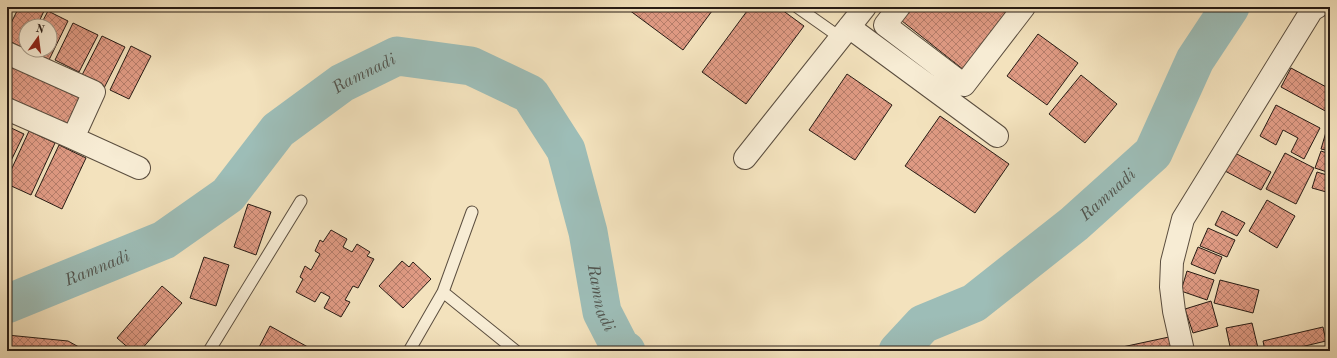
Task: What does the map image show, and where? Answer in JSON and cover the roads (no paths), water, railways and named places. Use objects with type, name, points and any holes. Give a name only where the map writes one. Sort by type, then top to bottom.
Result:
[{"type":"street","points":[[745,158],[865,7]]},
{"type":"street","points":[[899,7],[885,26],[964,85],[1024,7]]},
{"type":"street","points":[[1183,351],[1174,312],[1171,287],[1172,262],[1183,219],[1312,10],[1317,7]]},
{"type":"street","points":[[845,33],[997,136]]},
{"type":"street","points":[[7,53],[94,92],[74,138]]},
{"type":"street","points":[[7,109],[139,168]]},
{"type":"lane","points":[[797,7],[845,33]]},
{"type":"lane","points":[[209,351],[301,201]]},
{"type":"lane","points":[[409,351],[443,292],[472,212]]},
{"type":"lane","points":[[443,292],[516,351]]},
{"type":"waterway","name":"Ramnadi","points":[[898,351],[923,324],[974,303],[1074,224],[1153,153],[1195,60],[1230,7]]},
{"type":"waterway","name":"Ramnadi","points":[[7,304],[164,240],[228,195],[278,130],[342,83],[397,56],[471,66],[530,94],[566,150],[588,232],[602,312],[620,347],[626,351]]}]
